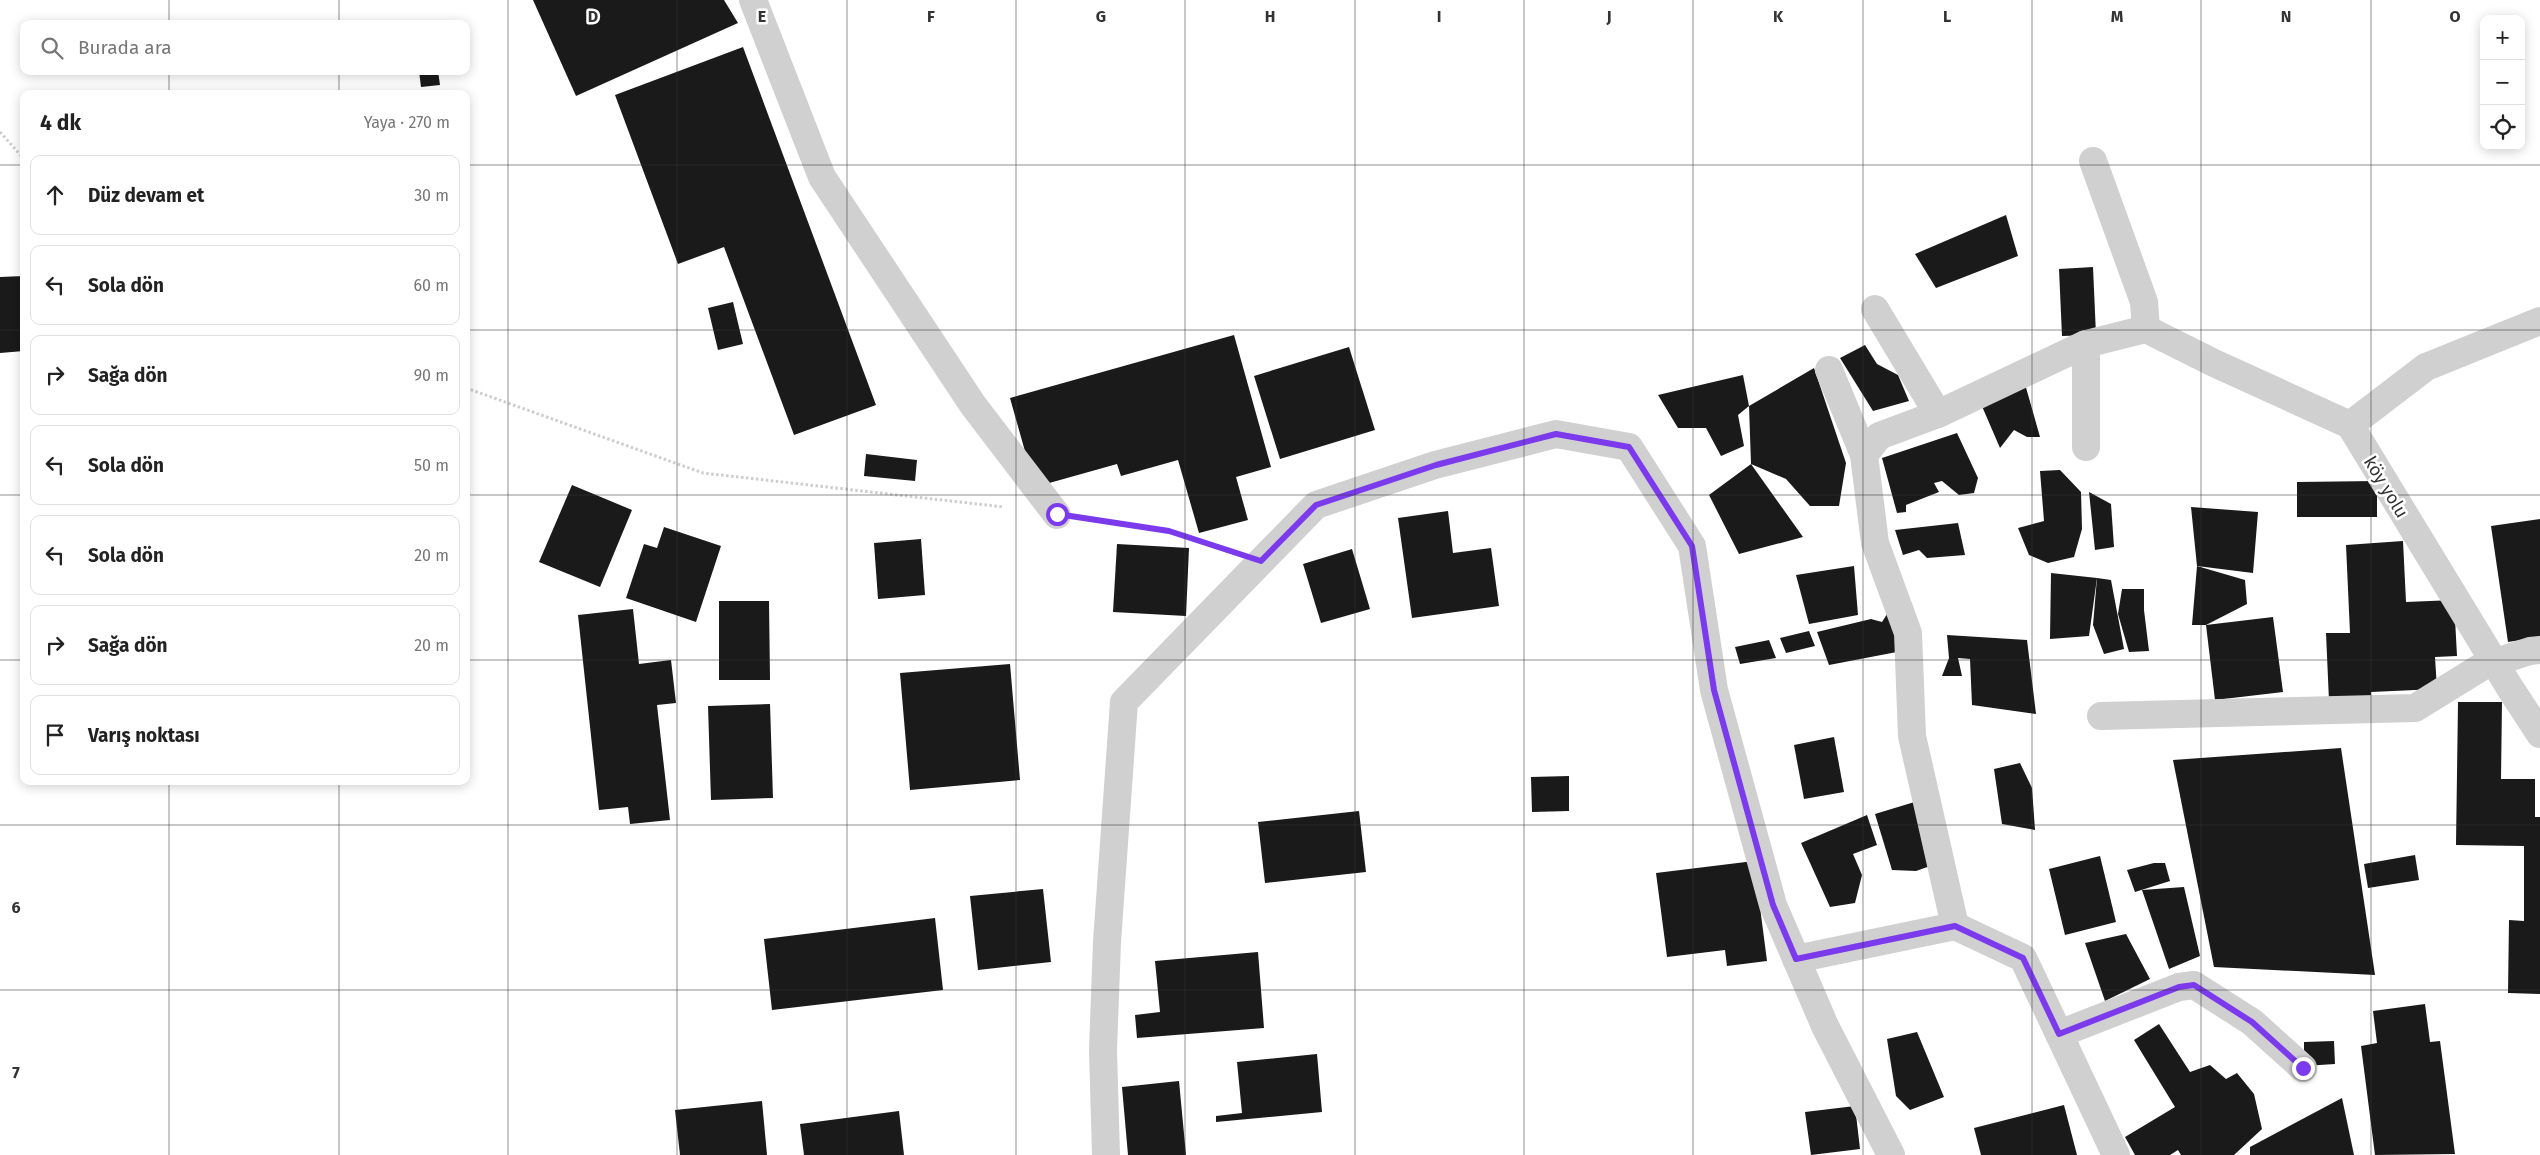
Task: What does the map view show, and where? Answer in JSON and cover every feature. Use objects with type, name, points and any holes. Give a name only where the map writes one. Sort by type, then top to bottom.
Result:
[{"type":"street","points":[[753,0],[822,177],[973,405],[1057,514]]},
{"type":"street","points":[[2093,161],[2144,302],[2146,328]]},
{"type":"street","points":[[1875,309],[1938,414]]},
{"type":"street","points":[[1864,455],[1879,436],[1938,414],[2086,344],[2146,328],[2214,363],[2350,426],[2426,367],[2540,321]]},
{"type":"street","points":[[2086,344],[2086,447]]},
{"type":"street","points":[[1829,370],[1864,455],[1875,544],[1908,633],[1912,736],[1955,926]]},
{"type":"street","name":"köy yolu","points":[[2350,426],[2493,661],[2540,734]]},
{"type":"street","points":[[1106,1155],[1103,1050],[1107,942],[1124,702],[1316,505],[1436,465],[1556,434],[1629,447],[1692,546],[1714,690],[1773,905],[1825,1026],[1892,1155]]},
{"type":"street","points":[[2101,716],[2415,708],[2493,661],[2540,650]]},
{"type":"street","points":[[1796,959],[1955,926],[2023,958],[2116,1155]]},
{"type":"street","points":[[2059,1034],[2179,987],[2194,985],[2252,1022],[2303,1068]]},
{"type":"path","points":[[0,132],[20,155]]},
{"type":"path","points":[[470,389],[704,473],[1057,514],[1169,531],[1261,561]]},
{"type":"building","points":[[533,0],[724,0],[738,23],[576,96]]},
{"type":"building","points":[[743,47],[876,405],[794,435],[724,247],[678,264],[615,95]]},
{"type":"building","points":[[420,75],[439,75],[440,85],[421,87]]},
{"type":"building","points":[[2006,215],[2018,256],[1936,288],[1915,254]]},
{"type":"building","points":[[2093,267],[2096,335],[2062,336],[2059,269]]},
{"type":"building","points":[[20,276],[20,351],[0,353],[0,277]]},
{"type":"building","points":[[733,302],[743,344],[718,350],[708,308]]},
{"type":"building","points":[[1234,335],[1271,467],[1236,477],[1248,520],[1199,533],[1178,460],[1121,476],[1117,464],[1035,487],[1010,398]]},
{"type":"building","points":[[1865,345],[1877,364],[1898,375],[1909,401],[1873,411],[1840,358]]},
{"type":"building","points":[[1349,347],[1375,430],[1280,459],[1254,376]]},
{"type":"building","points":[[1814,368],[1846,463],[1839,506],[1810,506],[1786,479],[1751,464],[1749,406]]},
{"type":"building","points":[[1743,375],[1749,406],[1738,415],[1744,446],[1721,456],[1706,428],[1678,428],[1658,395]]},
{"type":"building","points":[[2025,384],[2040,437],[2027,437],[2014,430],[2000,448],[1978,397]]},
{"type":"building","points":[[1957,433],[1978,478],[1974,493],[1959,495],[1942,481],[1934,483],[1939,492],[1906,505],[1906,512],[1897,513],[1882,458]]},
{"type":"building","points":[[866,454],[917,460],[915,481],[864,476]]},
{"type":"building","points":[[1751,464],[1803,537],[1739,554],[1709,495]]},
{"type":"building","points":[[2060,470],[2081,492],[2082,529],[2074,557],[2048,563],[2029,555],[2018,528],[2044,521],[2040,471]]},
{"type":"building","points":[[2377,481],[2377,517],[2297,517],[2297,482]]},
{"type":"building","points":[[572,485],[632,510],[600,587],[539,562]]},
{"type":"building","points":[[2089,492],[2111,504],[2114,547],[2095,550]]},
{"type":"building","points":[[2191,507],[2258,512],[2253,573],[2197,566]]},
{"type":"building","points":[[1448,511],[1453,553],[1491,548],[1499,606],[1412,618],[1398,518]]},
{"type":"building","points":[[2540,519],[2540,637],[2508,642],[2491,526]]},
{"type":"building","points":[[1958,523],[1965,555],[1927,558],[1919,550],[1903,555],[1895,530]]},
{"type":"building","points":[[664,527],[721,546],[696,622],[626,598],[644,544],[657,548]]},
{"type":"building","points":[[921,539],[925,595],[878,599],[874,543]]},
{"type":"building","points":[[2403,541],[2406,602],[2454,600],[2457,656],[2435,657],[2437,689],[2371,692],[2371,699],[2329,701],[2326,633],[2350,633],[2346,545]]},
{"type":"building","points":[[1117,544],[1189,548],[1186,616],[1113,612]]},
{"type":"building","points":[[1352,549],[1370,609],[1321,623],[1303,564]]},
{"type":"building","points":[[1854,566],[1858,615],[1809,624],[1796,575]]},
{"type":"building","points":[[2197,566],[2245,580],[2247,604],[2206,625],[2192,625]]},
{"type":"building","points":[[2051,573],[2097,578],[2089,636],[2050,639]]},
{"type":"building","points":[[2097,578],[2111,580],[2124,649],[2104,654],[2093,625]]},
{"type":"building","points":[[2122,589],[2144,589],[2144,610],[2149,651],[2129,652],[2118,614]]},
{"type":"building","points":[[719,601],[769,601],[770,680],[719,680]]},
{"type":"building","points":[[633,609],[639,664],[671,660],[676,703],[657,705],[670,820],[630,824],[628,807],[599,810],[578,615]]},
{"type":"building","points":[[1889,611],[1902,651],[1829,665],[1817,632],[1871,619],[1882,622]]},
{"type":"building","points":[[2273,617],[2283,692],[2215,700],[2206,625]]},
{"type":"building","points":[[1809,631],[1815,646],[1786,653],[1780,638]]},
{"type":"building","points":[[1947,635],[2027,640],[2036,714],[1972,705],[1970,659],[1958,658],[1962,676],[1942,676],[1949,658]]},
{"type":"building","points":[[1769,640],[1776,658],[1740,664],[1735,647]]},
{"type":"building","points":[[1010,664],[1020,780],[910,790],[900,673]]},
{"type":"building","points":[[2458,702],[2502,702],[2501,779],[2535,779],[2535,817],[2540,817],[2540,994],[2508,993],[2509,920],[2524,921],[2524,846],[2456,845]]},
{"type":"building","points":[[770,704],[773,798],[711,800],[708,706]]},
{"type":"building","points":[[1834,737],[1844,792],[1804,799],[1794,745]]},
{"type":"building","points":[[2341,748],[2375,975],[2214,967],[2173,760]]},
{"type":"building","points":[[2020,763],[2032,788],[2035,830],[2002,824],[1994,769]]},
{"type":"building","points":[[1569,776],[1569,811],[1532,812],[1531,777]]},
{"type":"building","points":[[1921,800],[1936,864],[1916,871],[1892,870],[1875,814]]},
{"type":"building","points":[[1359,811],[1366,872],[1265,883],[1258,822]]},
{"type":"building","points":[[1867,815],[1877,845],[1853,854],[1862,875],[1855,903],[1830,907],[1801,843]]},
{"type":"building","points":[[2415,855],[2419,880],[2368,888],[2364,864]]},
{"type":"building","points":[[2100,856],[2116,922],[2065,935],[2049,869]]},
{"type":"building","points":[[1754,861],[1767,961],[1727,966],[1725,950],[1667,957],[1656,873]]},
{"type":"building","points":[[2154,863],[2165,863],[2170,881],[2135,892],[2127,870]]},
{"type":"building","points":[[2184,887],[2200,956],[2169,969],[2142,890]]},
{"type":"building","points":[[1043,889],[1051,962],[978,970],[970,896]]},
{"type":"building","points":[[935,918],[943,990],[772,1010],[764,939]]},
{"type":"building","points":[[2126,934],[2150,979],[2105,1001],[2085,943]]},
{"type":"building","points":[[1258,952],[1264,1028],[1137,1038],[1135,1015],[1160,1012],[1155,961]]},
{"type":"building","points":[[2425,1004],[2430,1042],[2440,1041],[2455,1154],[2375,1155],[2361,1046],[2377,1043],[2373,1011]]},
{"type":"building","points":[[2159,1024],[2190,1072],[2210,1065],[2226,1079],[2237,1073],[2254,1094],[2262,1129],[2234,1155],[2181,1155],[2178,1150],[2170,1155],[2135,1155],[2125,1137],[2175,1107],[2134,1040]]},
{"type":"building","points":[[1917,1032],[1944,1097],[1910,1110],[1896,1096],[1887,1039]]},
{"type":"building","points":[[2334,1041],[2335,1064],[2304,1066],[2304,1042]]},
{"type":"building","points":[[1317,1054],[1322,1112],[1216,1122],[1216,1116],[1242,1113],[1237,1062]]},
{"type":"building","points":[[1179,1081],[1186,1155],[1128,1155],[1122,1087]]},
{"type":"building","points":[[2342,1098],[2354,1155],[2250,1155],[2250,1147]]},
{"type":"building","points":[[762,1101],[767,1155],[680,1155],[675,1110]]},
{"type":"building","points":[[2064,1105],[2077,1155],[1981,1155],[1974,1128]]},
{"type":"building","points":[[1855,1106],[1860,1149],[1811,1155],[1805,1112]]},
{"type":"building","points":[[899,1111],[904,1155],[804,1155],[800,1124]]},
{"type":"route","points":[[1057,514],[1169,531],[1261,561],[1316,505],[1436,465],[1556,434],[1629,447],[1692,546],[1714,690],[1773,905],[1796,959],[1955,926],[2023,958],[2059,1034],[2179,987],[2194,985],[2252,1022],[2303,1068]]}]
